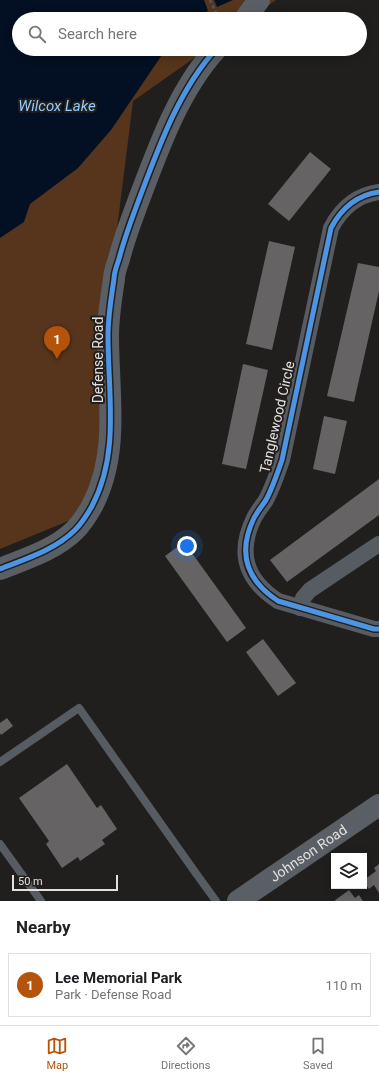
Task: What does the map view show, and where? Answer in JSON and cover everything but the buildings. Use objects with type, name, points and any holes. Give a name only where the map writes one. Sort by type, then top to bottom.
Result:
[{"type":"street","name":"Defense Road","points":[[0,569],[58,544],[86,517],[103,480],[109,456],[111,423],[108,336],[114,277],[126,235],[152,167],[181,99],[210,56]]},
{"type":"street","name":"Tanglewood Circle","points":[[379,192],[356,199],[345,207],[336,218],[331,228],[282,460],[266,500],[254,517],[248,532],[246,546],[246,562],[250,573],[258,585],[266,593],[278,601],[374,629],[379,629]]},
{"type":"street","points":[[300,608],[303,598],[310,590],[379,544]]},
{"type":"street","name":"Johnson Road","points":[[238,901],[379,805]]},
{"type":"lane","points":[[0,762],[79,708],[216,901]]},
{"type":"lane","points":[[0,844],[41,901]]},
{"type":"path","points":[[210,0],[215,12]]},
{"type":"shaded area","points":[[0,0],[276,0],[259,12],[12,12],[12,56],[197,56],[133,101],[114,253],[113,465],[90,512],[0,549]]},
{"type":"water","name":"Wilcox Lake","points":[[0,0],[204,0],[208,11],[206,12],[12,12],[12,56],[161,56],[111,130],[78,168],[30,204],[24,222],[0,238]]},
{"type":"water","points":[[214,0],[233,0],[217,7]]},
{"type":"cycle path","points":[[0,569],[39,553],[67,537],[82,522],[92,506],[101,486],[109,444],[110,401],[108,329],[115,271],[125,237],[161,141],[191,83],[210,56]]},
{"type":"cycle path","points":[[379,192],[364,196],[350,204],[335,221],[331,228],[282,460],[266,500],[255,516],[246,543],[248,565],[252,575],[258,584],[278,601],[374,629],[379,629]]},
{"type":"place","name":"Lee Memorial Park","points":[[57,359]]}]
